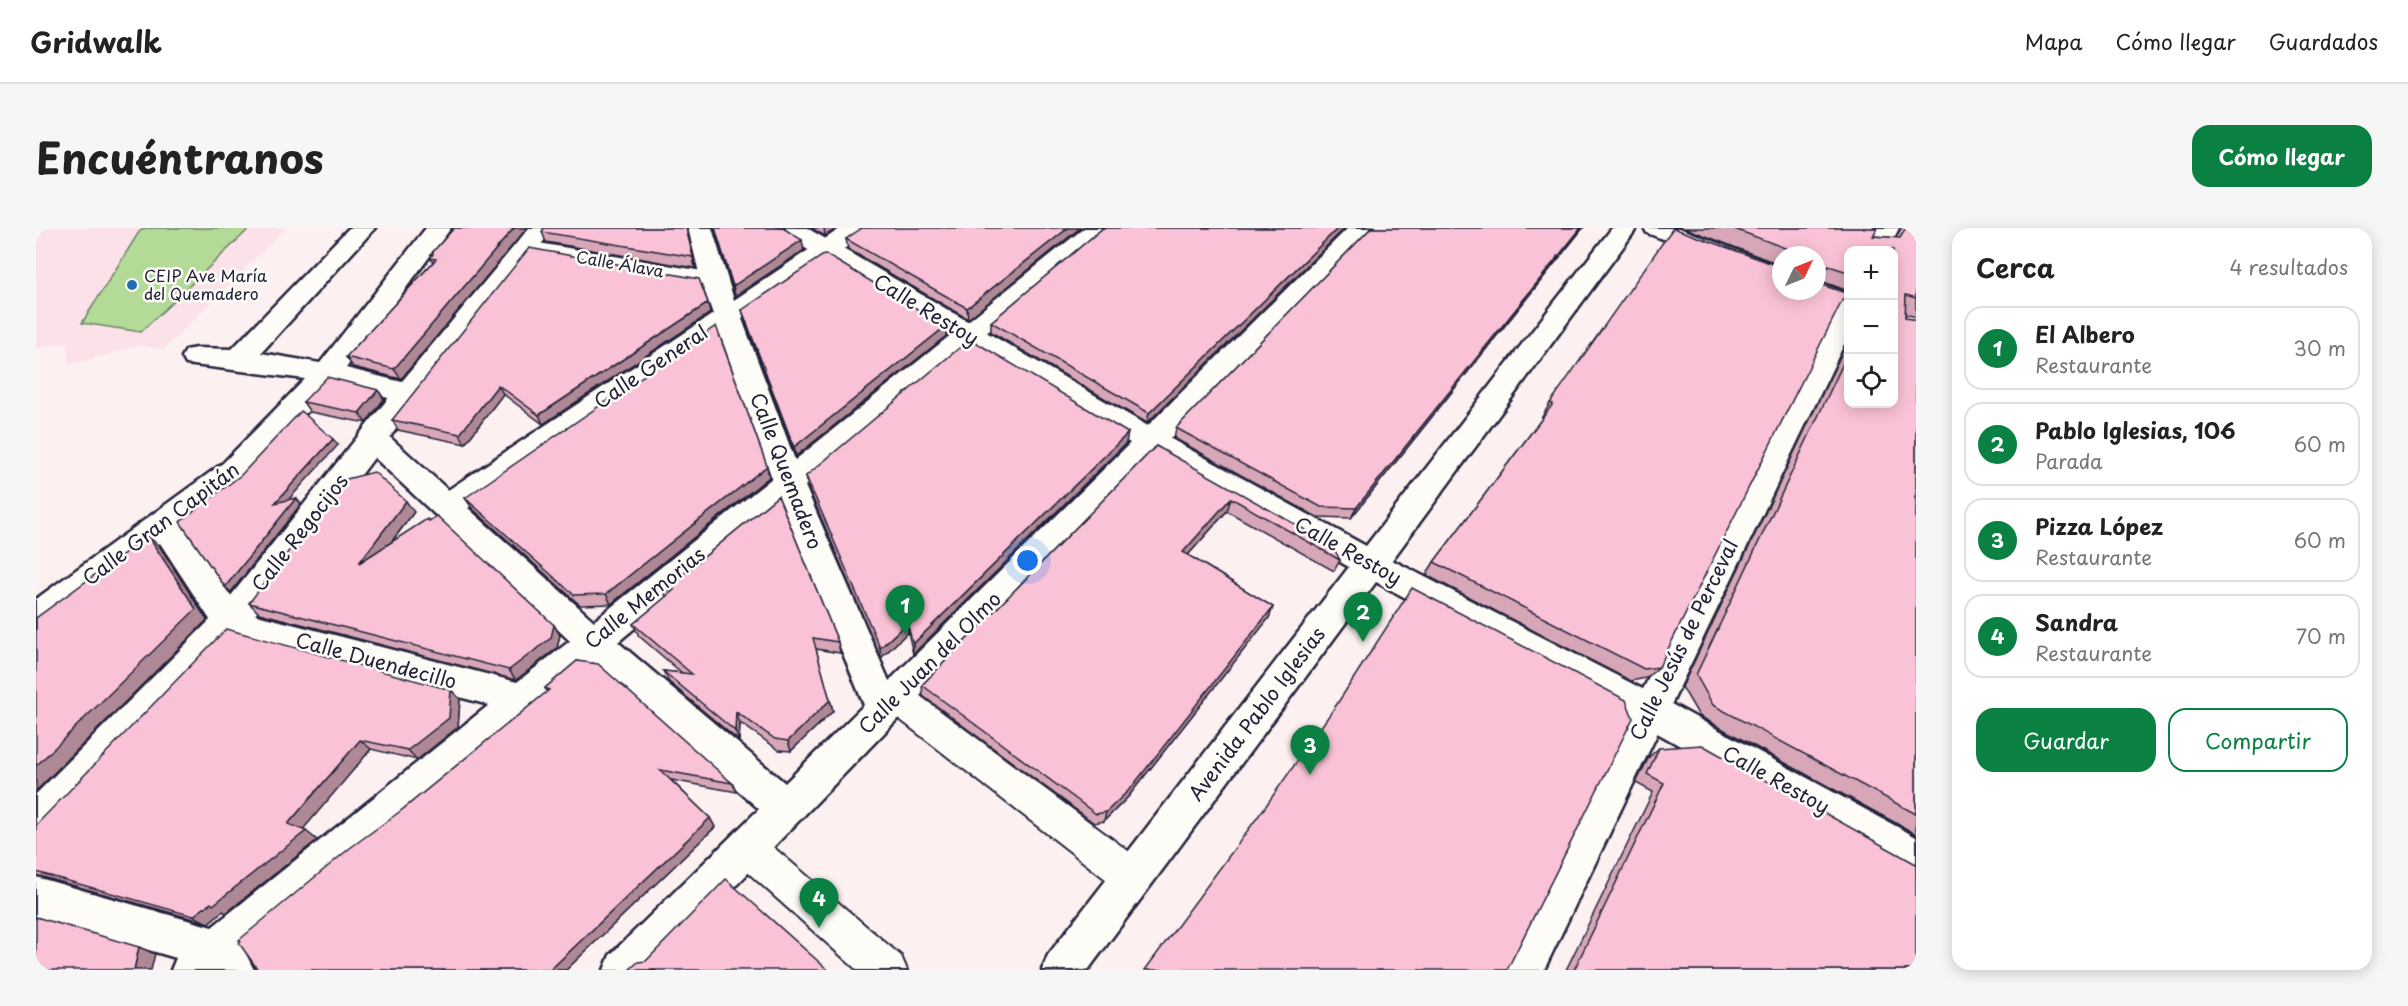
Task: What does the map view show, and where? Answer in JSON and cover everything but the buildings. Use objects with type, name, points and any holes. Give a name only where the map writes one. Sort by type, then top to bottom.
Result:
[{"type":"street","points":[[240,358],[363,228]]},
{"type":"street","name":"Calle Gran Capitán","points":[[36,617],[234,471],[328,372],[439,228]]},
{"type":"street","name":"Calle Quemadero","points":[[700,228],[726,316],[788,481],[890,703]]},
{"type":"street","name":"Calle Restoy","points":[[789,228],[966,335],[1150,441],[1371,564],[1649,710],[1916,858]]},
{"type":"street","name":"Calle General","points":[[446,507],[858,228]]},
{"type":"street","name":"Calle Memorias","points":[[214,963],[522,699],[1099,228]]},
{"type":"street","name":"Calle Juan del Olmo","points":[[625,970],[1362,228]]},
{"type":"street","name":"Avenida Pablo Iglesias","points":[[1063,970],[1625,228]]},
{"type":"street","points":[[1656,228],[1772,273]]},
{"type":"street","points":[[1878,246],[1887,228]]},
{"type":"street","name":"Calle Álava","points":[[535,238],[714,281]]},
{"type":"street","name":"Calle Regocijos","points":[[36,820],[230,622],[408,393],[535,238]]},
{"type":"street","points":[[1826,293],[1844,300]]},
{"type":"street","name":"Calle Jesús de Perceval","points":[[1522,970],[1844,318]]},
{"type":"street","points":[[196,357],[240,358],[328,372],[408,393]]},
{"type":"street","points":[[373,439],[593,641],[786,808]]},
{"type":"street","points":[[164,524],[230,622]]},
{"type":"street","name":"Calle Duendecillo","points":[[230,622],[522,699]]},
{"type":"street","points":[[890,703],[1134,878]]},
{"type":"street","points":[[746,848],[887,970]]},
{"type":"street","points":[[36,897],[214,963]]},
{"type":"shaded area","name":"CEIP Ave María del Quemadero","points":[[36,228],[286,228],[163,350],[142,345],[69,365],[67,342],[36,348]]},
{"type":"green space","points":[[145,228],[250,228],[141,332],[82,323],[139,232]]},
{"type":"place","name":"CEIP Ave María del Quemadero","points":[[132,285]]},
{"type":"place","name":"El Albero","points":[[905,635]]},
{"type":"place","name":"Pablo Iglesias, 106","points":[[1363,642]]},
{"type":"place","name":"Pizza López","points":[[1310,775]]},
{"type":"place","name":"Sandra","points":[[819,928]]}]
